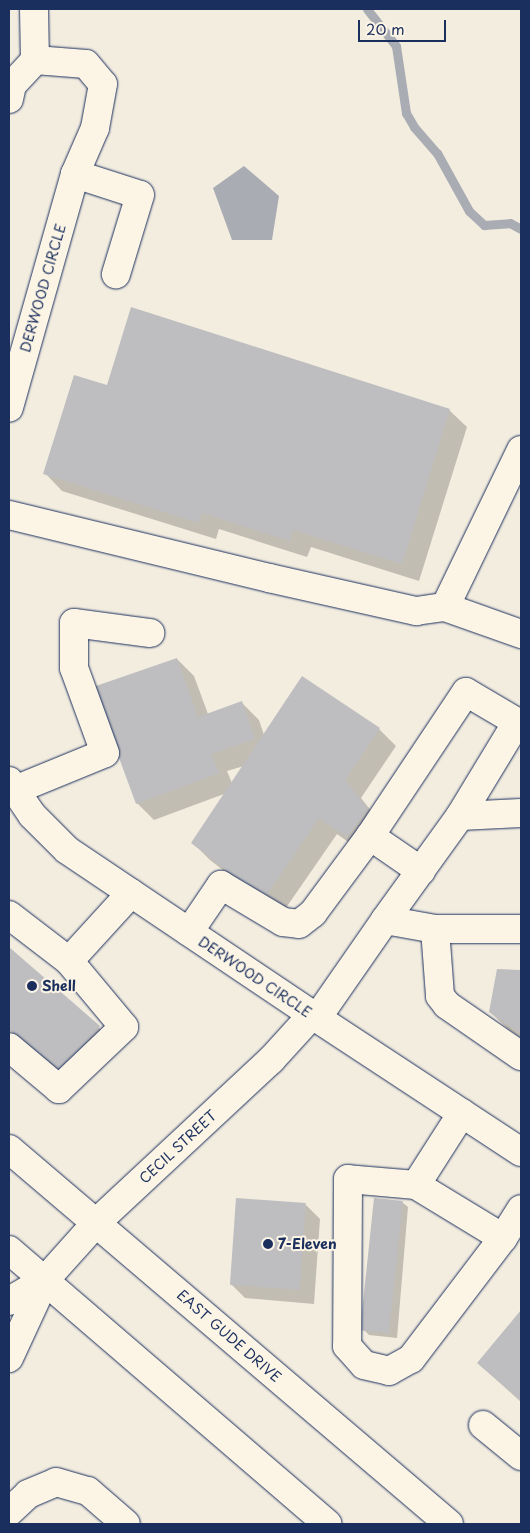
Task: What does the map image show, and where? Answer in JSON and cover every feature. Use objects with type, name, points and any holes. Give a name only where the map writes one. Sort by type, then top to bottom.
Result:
[{"type":"street","points":[[10,89],[35,60],[34,9]]},
{"type":"street","name":"DERWOOD CIRCLE","points":[[9,408],[76,171],[95,128],[103,84],[86,64],[35,60]]},
{"type":"street","points":[[76,171],[140,195],[116,274]]},
{"type":"street","points":[[445,607],[521,450]]},
{"type":"street","points":[[9,515],[269,578],[416,611],[445,607],[521,634]]},
{"type":"street","points":[[12,785],[105,753],[74,668],[74,623],[150,633]]},
{"type":"street","points":[[189,932],[221,885],[283,922],[299,924],[313,914],[370,836],[466,692],[519,719]]},
{"type":"street","name":"CECIL STREET","points":[[44,1280],[97,1222],[271,1060],[314,1016],[460,816],[519,719]]},
{"type":"street","name":"DERWOOD CIRCLE","points":[[12,785],[32,815],[67,850],[521,1152]]},
{"type":"street","points":[[460,816],[521,813]]},
{"type":"street","points":[[370,836],[421,871]]},
{"type":"street","points":[[69,961],[131,893]]},
{"type":"street","points":[[9,915],[69,961],[124,1027],[59,1089],[9,1048]]},
{"type":"street","points":[[385,920],[435,929],[521,929]]},
{"type":"street","points":[[435,929],[440,996],[447,1005],[521,1056]]},
{"type":"street","points":[[416,1185],[462,1113]]},
{"type":"street","name":"EAST GUDE DRIVE","points":[[9,1149],[97,1222],[449,1524]]},
{"type":"street","points":[[503,1238],[416,1185],[348,1179],[348,1346],[364,1365],[389,1371],[411,1358],[503,1238],[521,1209]]},
{"type":"street","points":[[9,1250],[327,1524]]},
{"type":"street","points":[[9,1301],[44,1280]]},
{"type":"street","points":[[9,1358],[44,1280]]},
{"type":"street","points":[[483,1425],[521,1456]]},
{"type":"street","points":[[9,1512],[28,1494],[56,1482],[88,1491],[126,1524]]},
{"type":"shaded area","points":[[244,166],[279,196],[272,240],[232,240],[213,188]]},
{"type":"building","points":[[131,307],[450,409],[402,564],[293,530],[290,541],[202,513],[199,523],[43,474],[74,375],[107,385]]},
{"type":"building","points":[[177,658],[198,717],[242,701],[255,739],[211,754],[219,773],[136,804],[93,687]]},
{"type":"building","points":[[302,676],[380,728],[345,780],[368,809],[347,837],[319,818],[264,899],[191,843]]},
{"type":"building","name":"Shell","points":[[9,947],[100,1026],[61,1073],[9,1030]]},
{"type":"building","points":[[497,969],[521,970],[521,1034],[489,1012]]},
{"type":"building","name":"7-Eleven","points":[[236,1198],[306,1203],[300,1290],[230,1285]]},
{"type":"building","name":"7-Eleven","points":[[374,1198],[403,1201],[389,1333],[360,1330]]},
{"type":"building","points":[[521,1310],[521,1401],[477,1363]]},
{"type":"waterway","points":[[367,9],[396,46],[406,113],[414,127],[437,153],[469,211],[484,225],[510,223],[521,229]]},
{"type":"place","name":"Shell","points":[[32,986]]},
{"type":"place","name":"7-Eleven","points":[[268,1244]]}]
